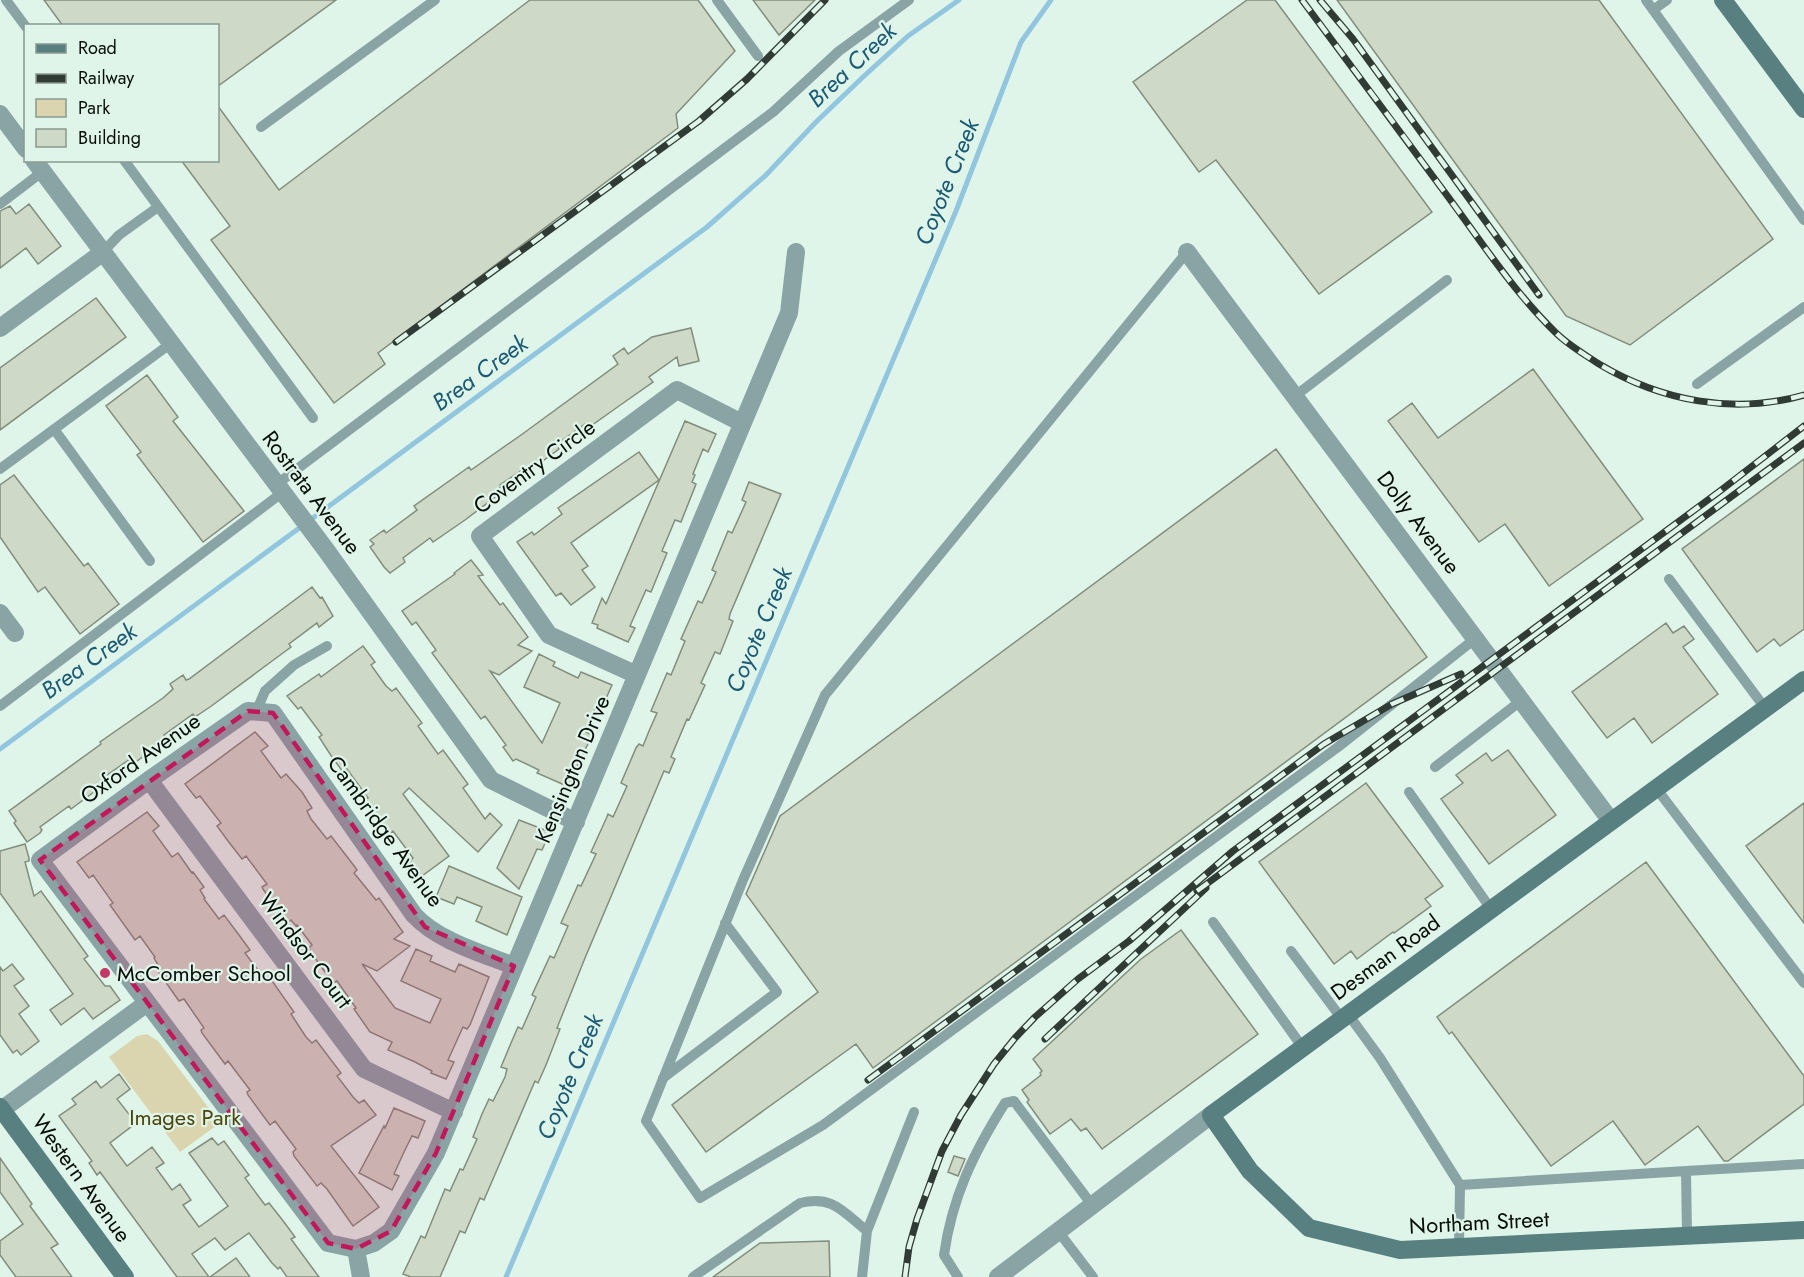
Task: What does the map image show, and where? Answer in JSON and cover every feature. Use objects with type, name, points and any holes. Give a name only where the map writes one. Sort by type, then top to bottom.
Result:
[{"type":"street","points":[[1723,0],[1804,109]]},
{"type":"street","points":[[0,114],[24,146]]},
{"type":"street","name":"Rostrata Avenue","points":[[38,166],[282,490],[491,780],[576,822]]},
{"type":"street","name":"Kensington Drive","points":[[357,1249],[374,1243],[391,1231],[436,1153],[789,313],[796,252]]},
{"type":"street","name":"Dolly Avenue","points":[[1187,252],[1611,821]]},
{"type":"street","points":[[0,328],[102,253]]},
{"type":"street","name":"Coventry Circle","points":[[637,675],[549,635],[480,536],[677,390],[742,423]]},
{"type":"street","points":[[0,613],[15,633]]},
{"type":"street","name":"Desman Road","points":[[998,1277],[1211,1115],[1804,680]]},
{"type":"street","name":"Oxford Avenue","points":[[147,1003],[40,860],[248,711],[265,713]]},
{"type":"street","name":"Cambridge Avenue","points":[[265,713],[425,927],[514,966]]},
{"type":"street","name":"Windsor Court","points":[[149,780],[364,1069],[454,1112]]},
{"type":"street","points":[[1,1109],[147,1003],[328,1244],[357,1249],[361,1277]]},
{"type":"street","name":"Western Avenue","points":[[1,1109],[125,1277]]},
{"type":"street","name":"Northam Street","points":[[1211,1115],[1250,1171],[1308,1228],[1400,1250],[1804,1230]]},
{"type":"lane","points":[[6,0],[24,24]]},
{"type":"lane","points":[[261,127],[435,0]]},
{"type":"lane","points":[[717,0],[758,56]]},
{"type":"lane","points":[[0,706],[773,112],[839,51],[909,0]]},
{"type":"lane","points":[[1646,0],[1804,220]]},
{"type":"lane","points":[[1653,10],[1667,0]]},
{"type":"lane","points":[[125,162],[313,418]]},
{"type":"lane","points":[[0,204],[38,166]]},
{"type":"lane","points":[[102,253],[119,235],[158,207]]},
{"type":"lane","points":[[1187,252],[825,695],[725,923],[646,1120],[700,1198],[833,1118],[1338,747],[1476,638]]},
{"type":"lane","points":[[1295,396],[1447,280]]},
{"type":"lane","points":[[1697,384],[1804,307]]},
{"type":"lane","points":[[0,470],[170,344]]},
{"type":"lane","points":[[54,429],[150,561]]},
{"type":"lane","points":[[1669,579],[1765,708]]},
{"type":"lane","points":[[265,713],[265,691],[294,665],[327,646]]},
{"type":"lane","points":[[1435,767],[1522,700]]},
{"type":"lane","points":[[1656,788],[1804,983]]},
{"type":"lane","points":[[1409,792],[1491,909]]},
{"type":"lane","points":[[1213,922],[1303,1048]]},
{"type":"lane","points":[[663,1078],[777,992],[725,923]]},
{"type":"lane","points":[[1291,951],[1380,1058],[1460,1185],[1459,1247]]},
{"type":"lane","points":[[958,1277],[944,1255],[954,1211],[966,1174],[981,1142],[1005,1103],[1014,1101],[1092,1205]]},
{"type":"lane","points":[[862,1277],[867,1231],[914,1112]]},
{"type":"lane","points":[[1460,1185],[1804,1164]]},
{"type":"lane","points":[[1686,1171],[1687,1235]]},
{"type":"lane","points":[[693,1277],[801,1203],[817,1199],[834,1204],[867,1231]]},
{"type":"lane","points":[[1058,1231],[1093,1277]]},
{"type":"highlighted area","points":[[248,711],[273,713],[425,927],[514,966],[436,1153],[391,1231],[356,1249],[328,1243],[40,860]]},
{"type":"green space","name":"Images Park","points":[[147,1034],[158,1041],[220,1123],[180,1152],[109,1057],[137,1036]]},
{"type":"building","points":[[44,0],[336,0],[219,85],[219,24],[62,24]]},
{"type":"building","points":[[530,0],[698,0],[735,51],[676,114],[678,128],[378,353],[385,364],[334,403],[211,240],[230,226],[182,162],[219,162],[219,107],[279,190]]},
{"type":"building","points":[[753,0],[815,0],[779,35]]},
{"type":"building","points":[[1247,0],[1275,0],[1432,212],[1319,294],[1216,160],[1199,172],[1133,82]]},
{"type":"building","points":[[1337,0],[1599,0],[1773,239],[1630,345],[1566,316]]},
{"type":"building","points":[[29,204],[61,246],[38,264],[26,248],[0,268],[0,211],[10,206],[16,214]]},
{"type":"building","points":[[96,298],[126,337],[0,430],[0,368]]},
{"type":"building","points":[[691,328],[699,361],[679,366],[677,357],[649,377],[653,382],[588,428],[585,424],[578,429],[556,445],[559,449],[525,474],[522,470],[500,485],[501,487],[495,491],[498,495],[465,520],[433,542],[430,538],[403,558],[405,562],[390,573],[384,567],[370,547],[374,544],[370,540],[384,530],[386,533],[417,510],[414,506],[469,467],[471,470],[618,364],[613,356],[624,348],[628,354],[652,337]]},
{"type":"building","points":[[1533,369],[1643,519],[1549,586],[1505,524],[1479,542],[1388,421],[1412,403],[1438,438]]},
{"type":"building","points":[[147,375],[178,417],[173,421],[244,511],[203,542],[137,455],[141,452],[106,406]]},
{"type":"building","points":[[685,421],[716,434],[708,452],[703,449],[693,474],[695,475],[692,482],[696,484],[681,522],[675,520],[662,551],[667,553],[651,592],[646,590],[630,626],[635,628],[628,642],[597,628],[598,625],[592,623],[602,598],[606,604]]},
{"type":"building","points":[[1276,449],[1427,657],[873,1068],[856,1044],[706,1152],[672,1105],[818,992],[746,894],[780,816]]},
{"type":"building","points":[[639,452],[659,480],[571,543],[588,566],[582,570],[595,587],[571,605],[561,593],[556,596],[517,542],[532,532],[534,535],[562,514],[558,508]]},
{"type":"building","points":[[1804,459],[1804,629],[1780,646],[1774,639],[1757,652],[1682,549]]},
{"type":"building","points":[[14,475],[84,566],[88,563],[119,604],[80,634],[45,587],[38,592],[0,537],[0,485]]},
{"type":"building","points":[[749,482],[781,494],[730,614],[729,619],[733,621],[720,654],[715,652],[701,683],[705,685],[671,757],[675,759],[669,773],[664,771],[585,958],[557,1028],[560,1029],[546,1065],[538,1083],[535,1081],[484,1200],[480,1198],[465,1233],[460,1231],[440,1277],[411,1277],[403,1274],[421,1236],[425,1238],[445,1189],[450,1191],[460,1169],[463,1170],[477,1139],[473,1137],[482,1114],[489,1099],[493,1101],[505,1077],[507,1069],[501,1067],[518,1027],[522,1029],[536,997],[532,995],[550,956],[554,958],[568,926],[561,923],[578,885],[581,886],[596,854],[591,852],[608,814],[613,817],[627,786],[621,783],[636,748],[639,744],[643,746],[657,713],[651,711],[667,673],[671,675],[685,641],[681,639],[698,601],[702,603],[716,572],[712,570],[728,531],[732,533],[746,502],[742,500]]},
{"type":"building","points":[[471,560],[483,575],[478,576],[500,605],[503,603],[528,637],[518,645],[532,651],[499,675],[490,671],[542,743],[560,703],[524,687],[539,654],[555,662],[553,666],[578,678],[581,672],[612,685],[604,703],[599,701],[588,725],[586,732],[592,735],[576,769],[579,770],[569,787],[537,773],[539,770],[516,759],[513,761],[503,747],[506,745],[485,716],[481,719],[432,653],[436,650],[416,622],[412,625],[402,611]]},
{"type":"building","points":[[312,587],[320,598],[322,597],[333,616],[319,627],[317,623],[289,644],[291,647],[210,707],[195,717],[193,714],[164,735],[167,739],[133,764],[130,759],[103,778],[106,783],[71,809],[69,806],[40,827],[42,830],[40,833],[27,842],[9,811],[163,698],[173,689],[170,684],[183,675],[186,680],[189,679]]},
{"type":"building","points":[[1666,623],[1673,633],[1684,626],[1694,639],[1683,647],[1718,694],[1652,743],[1634,718],[1607,738],[1572,692]]},
{"type":"building","points":[[363,646],[375,662],[371,665],[386,686],[392,691],[396,688],[422,723],[418,726],[438,754],[443,750],[468,784],[463,788],[485,819],[490,813],[502,825],[478,852],[409,788],[403,794],[449,856],[422,876],[410,861],[413,858],[393,831],[389,834],[364,800],[368,798],[347,769],[343,772],[332,757],[319,737],[322,735],[301,707],[298,709],[287,696],[319,674],[321,677]]},
{"type":"building","points":[[255,732],[268,746],[261,751],[281,778],[286,774],[302,792],[312,808],[307,811],[311,819],[327,839],[331,836],[357,870],[354,873],[376,900],[379,898],[403,932],[394,939],[410,946],[377,971],[362,964],[395,1008],[430,1023],[441,999],[401,981],[416,949],[432,956],[430,961],[455,972],[459,964],[489,977],[470,1025],[467,1029],[463,1027],[448,1060],[454,1062],[446,1079],[388,1050],[392,1042],[370,1032],[337,981],[333,983],[312,954],[309,948],[312,945],[297,925],[291,920],[287,923],[263,889],[262,887],[267,884],[246,856],[242,859],[228,841],[217,826],[221,823],[200,796],[196,798],[185,784]]},
{"type":"building","points":[[1508,750],[1556,815],[1489,864],[1441,799],[1463,783],[1456,775],[1486,753],[1492,761]]},
{"type":"building","points":[[1366,783],[1443,886],[1425,899],[1431,906],[1394,933],[1357,959],[1351,951],[1334,964],[1259,862]]},
{"type":"building","points":[[1804,803],[1804,923],[1746,846]]},
{"type":"building","points":[[147,812],[159,826],[153,831],[172,857],[178,853],[193,872],[204,887],[200,890],[204,899],[219,919],[224,915],[239,935],[250,950],[245,953],[266,981],[270,978],[294,1012],[291,1014],[306,1037],[312,1043],[316,1040],[341,1073],[337,1076],[353,1097],[359,1103],[364,1100],[376,1115],[331,1146],[379,1207],[353,1226],[327,1189],[321,1183],[317,1186],[294,1156],[293,1152],[296,1149],[275,1121],[270,1125],[248,1095],[247,1092],[250,1090],[228,1061],[225,1064],[202,1033],[201,1030],[204,1028],[184,999],[179,1001],[155,967],[158,965],[155,957],[140,936],[135,940],[110,905],[113,903],[93,875],[89,878],[77,862]]},
{"type":"building","points":[[519,820],[550,832],[542,850],[537,849],[519,889],[497,868]]},
{"type":"building","points":[[25,844],[29,861],[25,862],[34,896],[41,891],[88,956],[84,959],[105,986],[110,986],[120,1000],[93,1019],[84,1008],[61,1025],[50,1010],[73,994],[0,893],[0,851]]},
{"type":"building","points":[[1646,862],[1804,1076],[1804,1104],[1728,1161],[1724,1161],[1698,1126],[1645,1165],[1613,1121],[1551,1166],[1452,1032],[1449,1034],[1437,1017]]},
{"type":"building","points":[[449,866],[522,897],[507,935],[476,921],[482,907],[457,897],[454,904],[436,897]]},
{"type":"building","points":[[1181,930],[1258,1034],[1102,1149],[1086,1128],[1081,1131],[1071,1119],[1050,1134],[1027,1102],[1029,1100],[1022,1090],[1041,1075],[1042,1071],[1033,1059],[1141,959]]},
{"type":"building","points":[[12,964],[24,979],[14,986],[29,1006],[19,1014],[39,1041],[21,1055],[17,1050],[13,1053],[0,1035],[0,967],[3,971]]},
{"type":"building","points":[[119,1074],[130,1089],[117,1099],[136,1123],[110,1143],[127,1166],[152,1147],[164,1163],[156,1168],[172,1190],[180,1184],[191,1200],[183,1205],[199,1227],[228,1206],[189,1153],[212,1138],[218,1145],[224,1141],[249,1175],[245,1178],[265,1205],[269,1203],[284,1222],[295,1237],[291,1239],[319,1277],[287,1277],[280,1267],[278,1269],[272,1263],[249,1233],[225,1250],[215,1238],[192,1254],[209,1277],[177,1277],[100,1172],[97,1175],[89,1163],[92,1161],[59,1116],[76,1104],[72,1099],[96,1081],[101,1088]]},
{"type":"building","points":[[394,1108],[425,1121],[418,1138],[412,1136],[404,1152],[394,1174],[399,1176],[392,1190],[359,1173]]},
{"type":"building","points":[[954,1156],[965,1159],[958,1176],[948,1172]]},
{"type":"building","points":[[0,1158],[32,1204],[30,1206],[58,1244],[51,1248],[72,1277],[16,1277],[0,1255],[0,1241],[23,1224],[0,1192]]},
{"type":"building","points":[[829,1241],[830,1277],[713,1277],[760,1243]]},
{"type":"building","points":[[236,1258],[250,1277],[210,1277]]},
{"type":"waterway","name":"Brea Creek","points":[[0,749],[707,227],[766,175],[816,122],[908,36],[959,0]]},
{"type":"waterway","name":"Coyote Creek","points":[[506,1277],[956,211],[1021,42],[1051,0]]},
{"type":"railway","points":[[396,342],[699,121],[747,79],[825,0]]},
{"type":"railway","points":[[1302,0],[1510,281],[1539,316],[1565,341],[1623,377],[1647,387],[1698,401],[1751,404],[1804,395]]},
{"type":"railway","points":[[1320,0],[1353,39],[1539,295]]},
{"type":"railway","points":[[905,1277],[909,1247],[917,1219],[942,1151],[961,1115],[994,1064],[1035,1017],[1078,979],[1129,941],[1233,851],[1720,491],[1804,426]]},
{"type":"railway","points":[[1197,891],[1804,443]]},
{"type":"railway","points":[[868,1080],[1324,744],[1392,704],[1461,674]]},
{"type":"railway","points":[[1045,1039],[1206,888]]},
{"type":"place","name":"McComber School","points":[[105,973]]}]
